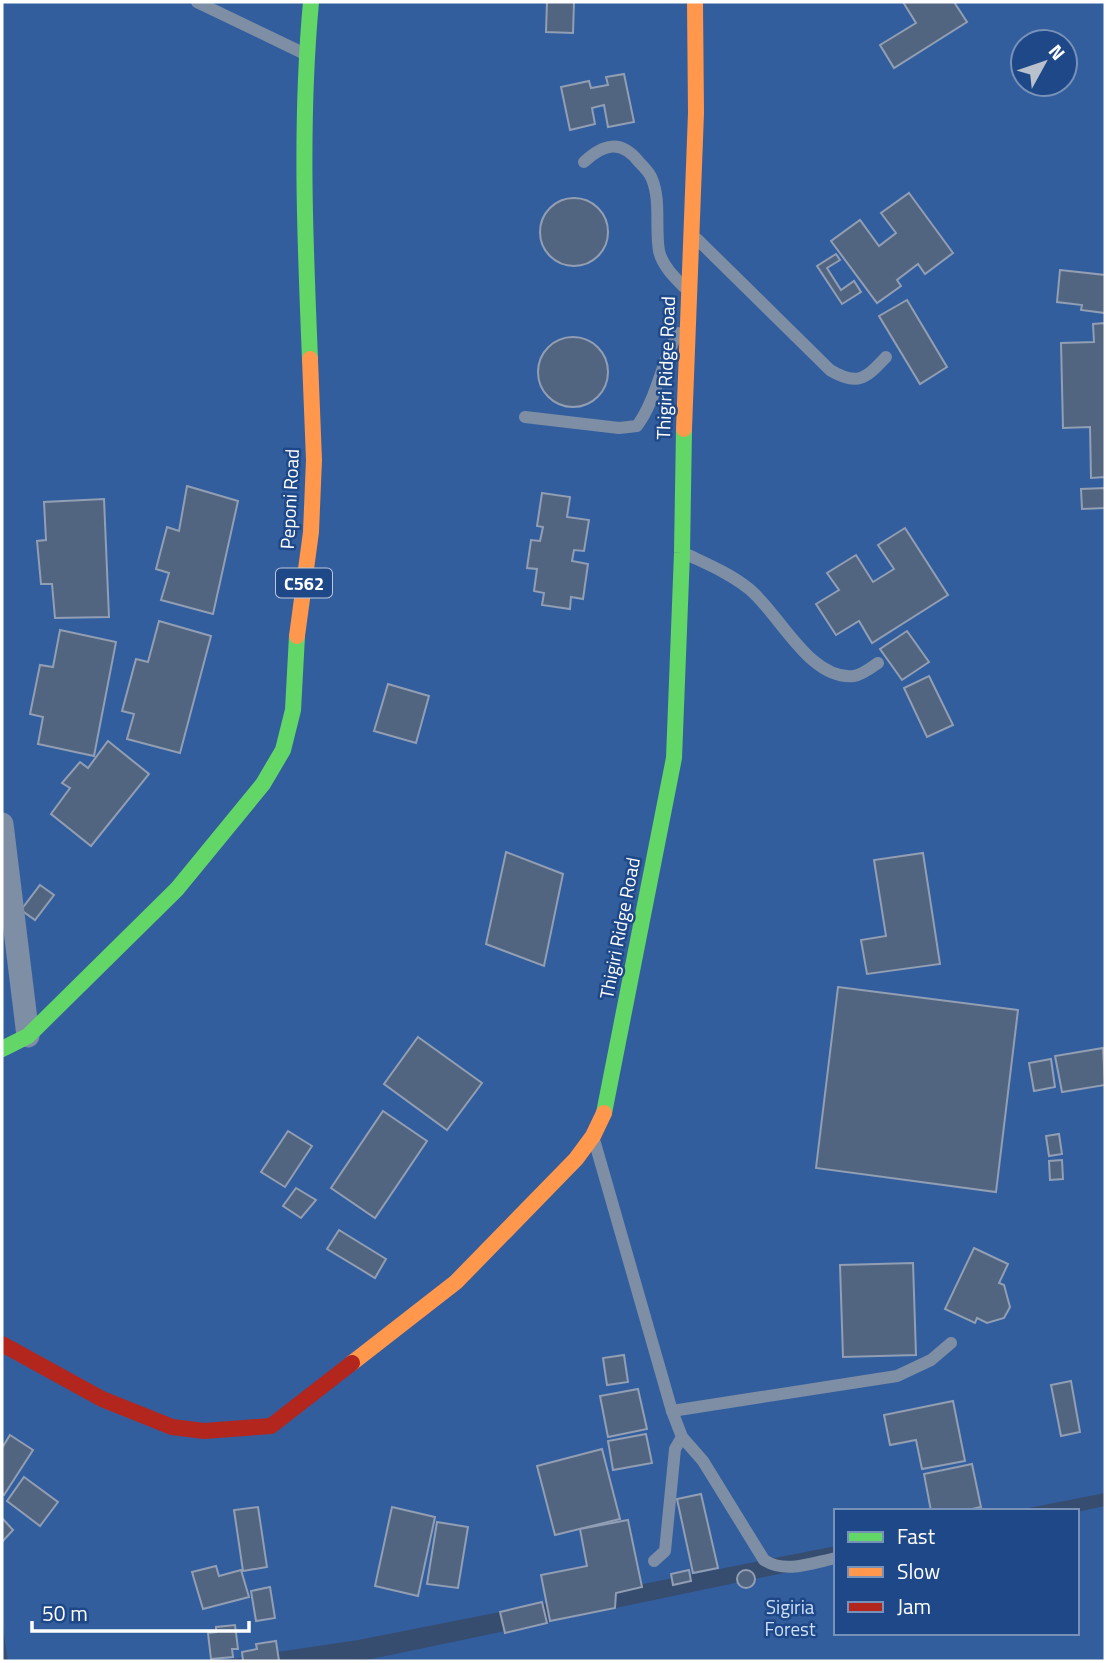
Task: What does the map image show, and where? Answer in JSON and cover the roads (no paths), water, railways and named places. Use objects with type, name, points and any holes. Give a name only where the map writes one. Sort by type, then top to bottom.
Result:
[{"type":"street","name":"Peponi Road","points":[[2,1049],[28,1036],[177,889],[263,785],[283,750],[293,709],[297,637],[311,532],[314,460],[304,219],[306,55],[311,2]]},
{"type":"street","name":"Thigiri Ridge Road","points":[[2,1344],[102,1399],[172,1427],[204,1431],[271,1426],[456,1282],[576,1159],[593,1136],[603,1116],[674,758],[696,113],[695,2]]},
{"type":"street","points":[[2,824],[28,1036]]},
{"type":"lane","points":[[197,2],[306,55]]},
{"type":"lane","points":[[584,162],[596,150],[608,146],[632,153],[652,178],[659,253],[673,275],[689,292]]},
{"type":"lane","points":[[691,234],[830,370],[844,379],[868,376],[886,357]]},
{"type":"lane","points":[[525,417],[619,428],[637,426],[645,415],[667,351],[688,314]]},
{"type":"lane","points":[[682,553],[727,573],[748,588],[764,602],[818,665],[837,675],[856,676],[878,663]]},
{"type":"lane","points":[[593,1136],[672,1411],[682,1437],[703,1461],[764,1560],[775,1567],[792,1567],[834,1558]]},
{"type":"lane","points":[[672,1411],[898,1376],[931,1360],[951,1342]]},
{"type":"lane","points":[[654,1561],[665,1552],[672,1469],[675,1450],[682,1437]]},
{"type":"park label","name":"Sigiria Forest","points":[[790,1617]]}]
